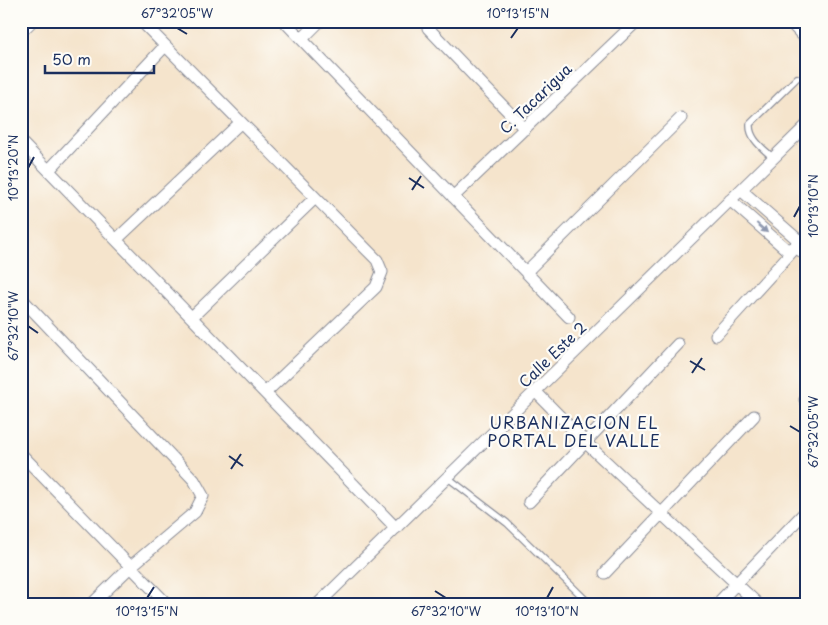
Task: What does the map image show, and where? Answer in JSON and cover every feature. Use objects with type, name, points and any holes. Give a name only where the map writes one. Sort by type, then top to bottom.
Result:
[{"type":"street","points":[[21,32],[32,21]]},
{"type":"street","points":[[141,21],[377,260],[382,272],[376,287],[265,393]]},
{"type":"street","points":[[284,21],[569,317]]},
{"type":"street","points":[[302,39],[320,21]]},
{"type":"street","name":"C. Tacarigua","points":[[453,197],[637,21]]},
{"type":"street","points":[[789,21],[807,40]]},
{"type":"street","points":[[428,28],[525,129]]},
{"type":"street","points":[[50,169],[165,46]]},
{"type":"street","points":[[526,272],[681,118]]},
{"type":"street","points":[[117,239],[240,123]]},
{"type":"street","name":"Calle Este 2","points":[[318,604],[807,125]]},
{"type":"street","points":[[21,142],[50,169],[396,528]]},
{"type":"street","points":[[741,190],[797,239],[796,247]]},
{"type":"street","points":[[192,317],[315,198]]},
{"type":"street","points":[[730,200],[787,250],[796,247]]},
{"type":"street","points":[[716,335],[807,235]]},
{"type":"street","points":[[796,247],[807,256]]},
{"type":"street","points":[[21,298],[194,480],[203,496],[195,512],[130,567],[92,604]]},
{"type":"street","points":[[529,502],[678,344]]},
{"type":"street","points":[[535,391],[586,442],[758,604]]},
{"type":"street","points":[[605,573],[754,416]]},
{"type":"street","points":[[21,454],[167,604]]},
{"type":"street","points":[[717,604],[807,510]]},
{"type":"lane","points":[[773,158],[753,138],[750,132],[750,124],[797,78]]},
{"type":"lane","points":[[447,477],[507,524],[590,604]]},
{"type":"district","name":"URBANIZACION EL PORTAL DEL VALLE","points":[[574,431]]}]
